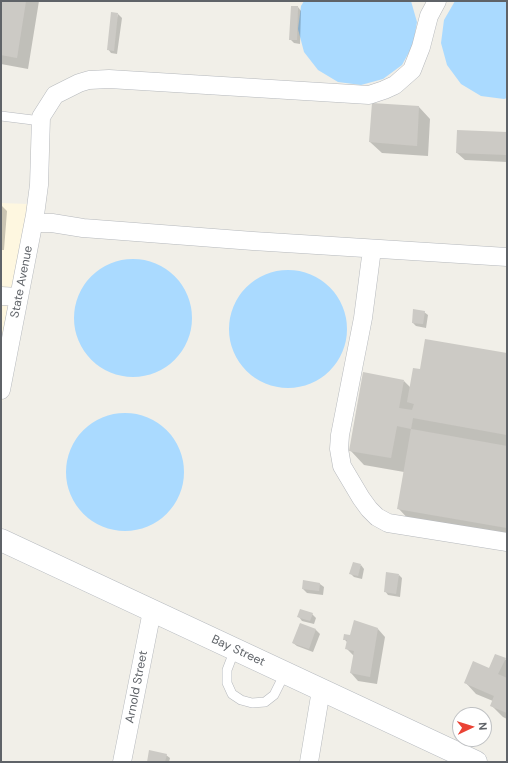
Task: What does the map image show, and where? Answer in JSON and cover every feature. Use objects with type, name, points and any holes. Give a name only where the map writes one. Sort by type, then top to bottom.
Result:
[{"type":"main road","name":"Bay Street","points":[[1,540],[476,762]]},
{"type":"street","points":[[41,121],[41,117],[55,95],[79,83],[89,80],[109,79],[369,95],[395,85],[412,70],[421,47],[429,16],[437,1]]},
{"type":"street","name":"State Avenue","points":[[1,390],[10,296],[34,223],[40,173],[41,121]]},
{"type":"street","points":[[34,223],[52,223],[84,228],[372,249],[507,257]]},
{"type":"street","points":[[372,249],[364,311],[340,435],[342,466],[369,509],[377,517],[388,523],[507,542]]},
{"type":"street","name":"Arnold Street","points":[[122,762],[152,611]]},
{"type":"street","points":[[309,762],[321,690]]},
{"type":"lane","points":[[1,116],[41,121]]},
{"type":"lane","points":[[235,649],[227,670],[227,683],[232,694],[241,700],[252,703],[265,702],[274,695],[285,673]]},
{"type":"shaded area","points":[[1,203],[28,204],[15,344],[1,407]]},
{"type":"water","points":[[304,1],[411,1],[417,22],[413,45],[402,65],[383,79],[361,85],[338,82],[318,70],[304,52],[298,29],[301,6]]},
{"type":"water","points":[[455,1],[507,1],[507,98],[504,99],[481,96],[461,84],[447,65],[441,43],[444,20]]},
{"type":"water","points":[[133,259],[144,260],[156,264],[175,276],[187,295],[191,307],[191,329],[187,341],[175,360],[156,372],[144,376],[133,377],[122,376],[110,372],[91,360],[79,341],[75,329],[74,318],[75,307],[79,295],[91,276],[110,264],[122,260]]},
{"type":"water","points":[[288,270],[299,271],[311,275],[330,287],[342,306],[346,318],[346,340],[342,352],[330,371],[311,383],[299,387],[288,388],[277,387],[265,383],[246,371],[234,352],[230,340],[229,329],[230,318],[234,306],[246,287],[265,275],[277,271]]},
{"type":"water","points":[[125,413],[136,414],[148,418],[167,430],[179,449],[183,461],[183,483],[179,495],[167,514],[148,526],[136,530],[125,531],[114,530],[102,526],[83,514],[71,495],[67,483],[66,472],[67,461],[71,449],[83,430],[102,418],[114,414]]},
{"type":"building","points":[[1,1],[26,1],[17,58],[1,55]]},
{"type":"building","points":[[291,6],[298,6],[297,40],[289,40]]},
{"type":"building","points":[[111,12],[118,13],[114,51],[107,50]]},
{"type":"building","points":[[372,103],[419,106],[417,146],[369,142]]},
{"type":"building","points":[[457,130],[507,132],[507,155],[456,153]]},
{"type":"building","points":[[413,309],[425,311],[423,324],[412,323]]},
{"type":"building","points":[[425,339],[507,353],[507,435],[413,418],[411,429],[397,426],[391,458],[349,451],[363,372],[404,380],[399,408],[412,410],[414,404],[407,402],[413,368],[420,369]]},
{"type":"building","points":[[411,429],[507,446],[507,528],[397,509]]},
{"type":"building","points":[[353,562],[361,564],[358,576],[349,574]]},
{"type":"building","points":[[386,572],[399,574],[396,594],[384,592]]},
{"type":"building","points":[[303,580],[320,583],[319,591],[302,589]]},
{"type":"building","points":[[300,609],[313,613],[310,621],[297,617]]},
{"type":"building","points":[[354,620],[378,628],[370,677],[350,673],[354,651],[345,649],[347,640],[343,640],[344,634],[350,635]]},
{"type":"building","points":[[300,623],[316,629],[309,649],[292,643]]},
{"type":"building","points":[[495,654],[506,658],[498,674],[507,678],[507,713],[490,706],[494,696],[464,683],[473,661],[489,668]]},
{"type":"building","points":[[149,750],[167,754],[165,762],[147,762]]}]
